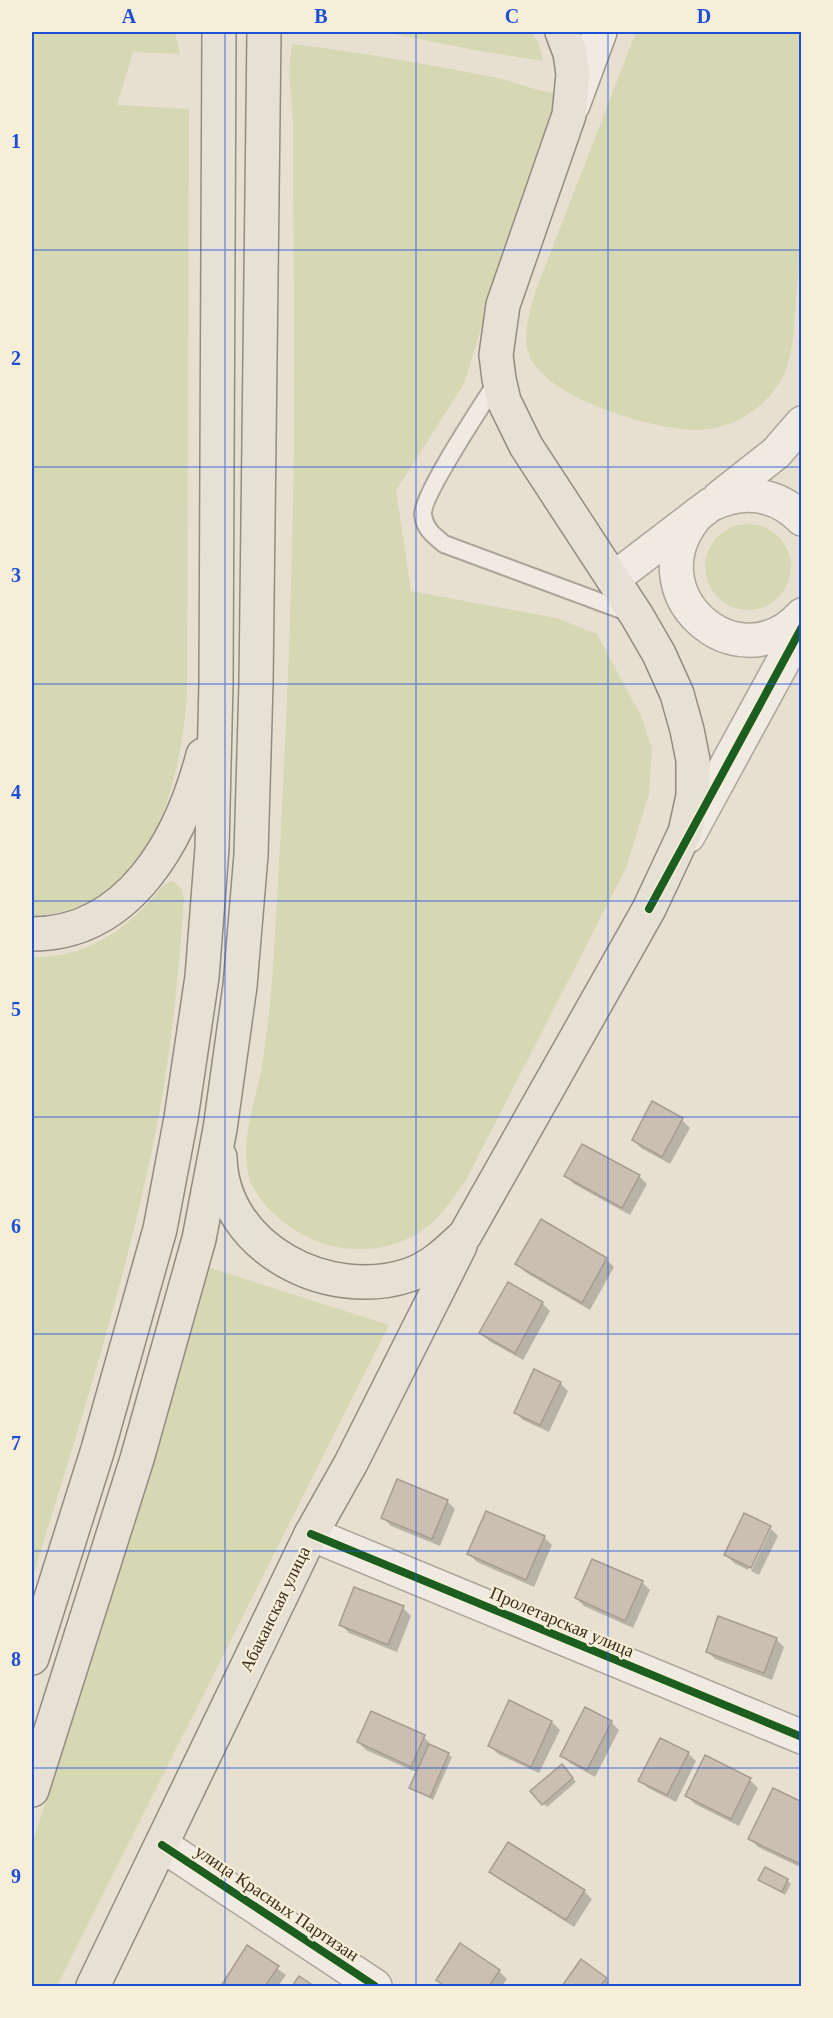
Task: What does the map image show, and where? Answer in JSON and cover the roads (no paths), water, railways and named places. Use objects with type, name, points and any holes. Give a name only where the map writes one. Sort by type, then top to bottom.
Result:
[{"type":"main road","points":[[32,1658],[98,1449],[160,1229],[182,1118],[202,977],[212,848],[216,683],[219,32]]},
{"type":"main road","points":[[32,1790],[137,1459],[199,1239],[220,1130],[240,986],[251,855],[264,32]]},
{"type":"main road","points":[[220,1130],[225,1190],[249,1233],[269,1251],[313,1274],[336,1281],[362,1282],[411,1275],[439,1259],[465,1235],[649,909],[685,832],[693,796],[693,760],[677,694],[637,616],[526,446],[508,410],[499,379],[496,355],[503,305],[569,115],[573,74],[570,53],[562,32]]},
{"type":"main road","points":[[32,934],[63,930],[106,914],[144,880],[161,857],[187,806],[208,736],[216,683]]},
{"type":"main road","name":"Абаканская улица","points":[[93,1986],[311,1534],[351,1463],[465,1235]]},
{"type":"street","points":[[569,115],[600,32]]},
{"type":"street","points":[[613,579],[776,453],[801,423]]},
{"type":"street","points":[[801,519],[783,504],[762,496],[735,496],[704,510],[681,538],[676,565],[680,593],[695,616],[718,633],[745,639],[773,635],[801,615]]},
{"type":"street","points":[[649,909],[801,627]]},
{"type":"street","name":"Пролетарская улица","points":[[311,1534],[801,1737]]},
{"type":"street","name":"улица Красных Партизан","points":[[162,1845],[375,1986]]},
{"type":"lane","points":[[499,379],[443,468],[423,512],[427,530],[444,544],[637,616]]}]
